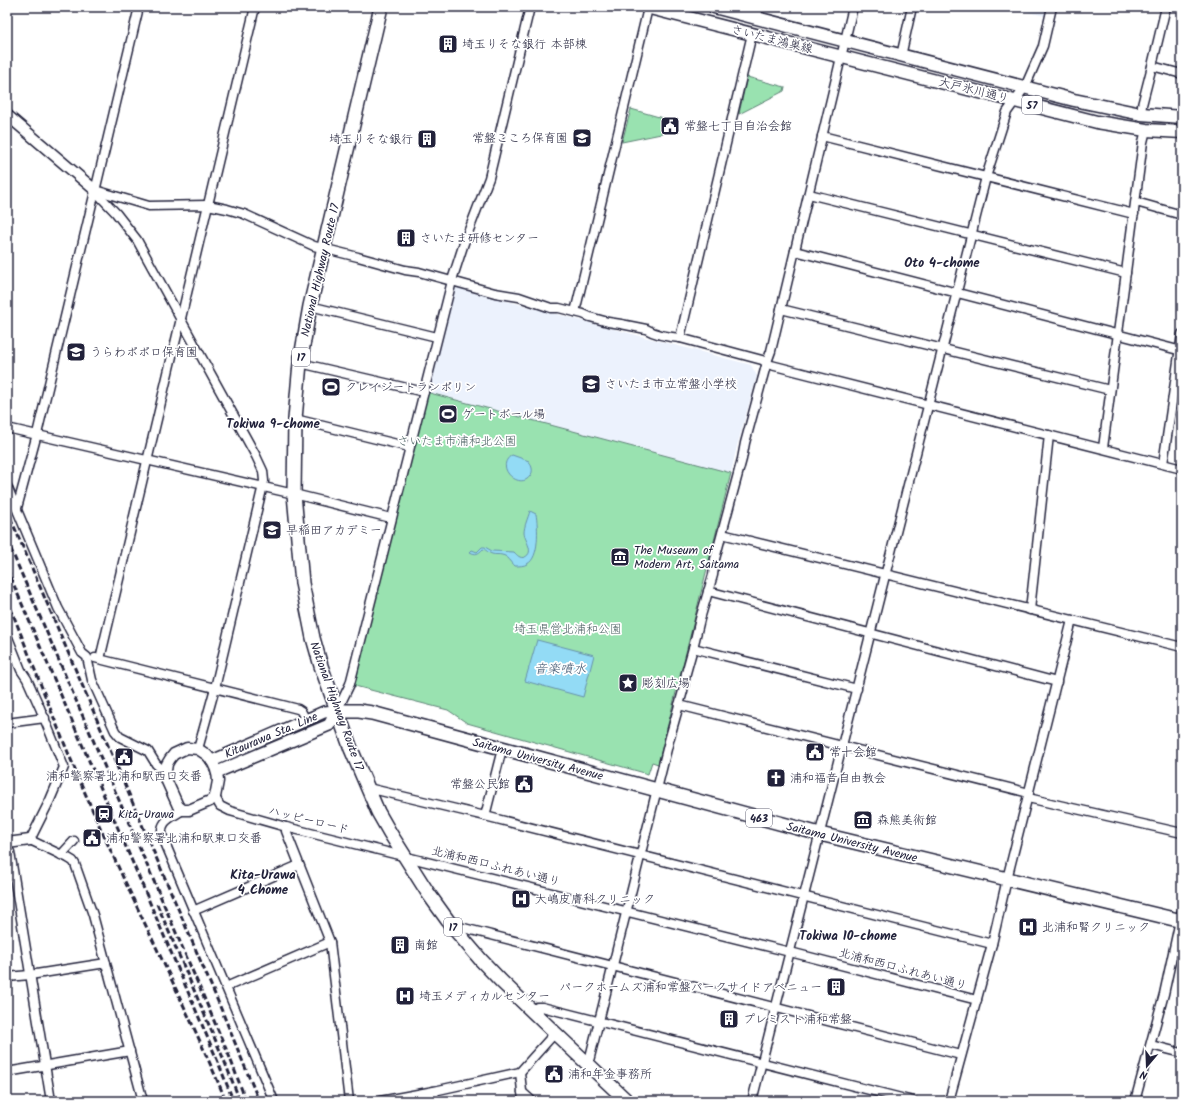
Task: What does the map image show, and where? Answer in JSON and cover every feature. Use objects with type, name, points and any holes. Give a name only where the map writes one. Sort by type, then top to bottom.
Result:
[{"type":"highway","name":"National Highway Route 17","points":[[381,7],[310,306],[300,363],[295,419],[294,494],[302,583],[313,638],[321,666],[351,749],[378,812],[428,893],[451,925],[501,981],[627,1101]]},
{"type":"highway","name":"Saitama University Avenue","points":[[337,711],[359,711],[372,714],[820,834],[1007,880],[1181,917]]},
{"type":"main road","name":"さいたま鴻巣線","points":[[648,7],[897,70]]},
{"type":"main road","name":"さいたま鴻巣線","points":[[714,7],[758,13],[845,42],[900,56]]},
{"type":"main road","name":"大戸氷川通り","points":[[900,56],[1074,100],[1141,114],[1177,117]]},
{"type":"main road","name":"大戸氷川通り","points":[[897,70],[1098,122],[1146,130],[1182,132]]},
{"type":"main road","name":"Kitaurawa Sta. Line","points":[[212,761],[324,712],[337,711]]},
{"type":"main road","name":"Kitaurawa Sta. Line","points":[[217,772],[330,725],[337,711]]},
{"type":"street","points":[[17,508],[37,434],[139,7]]},
{"type":"street","points":[[100,659],[255,7]]},
{"type":"street","points":[[337,711],[350,684],[451,281],[489,178],[530,7]]},
{"type":"street","points":[[575,312],[648,7]]},
{"type":"street","points":[[588,1065],[658,791],[686,673],[694,648],[700,619],[742,459],[744,443],[771,351],[853,7]]},
{"type":"street","points":[[900,56],[912,7]]},
{"type":"street","points":[[752,1101],[986,177],[1008,112],[1025,87],[1043,46],[1052,7]]},
{"type":"street","points":[[1141,114],[1166,7]]},
{"type":"street","points":[[680,338],[752,34]]},
{"type":"street","points":[[1152,66],[1182,74]]},
{"type":"street","points":[[7,115],[95,190],[116,213],[137,240],[257,458],[264,475],[215,688],[198,749]]},
{"type":"street","points":[[1103,448],[1143,142],[1146,130]]},
{"type":"street","points":[[822,136],[1134,214]]},
{"type":"street","points":[[95,190],[149,206],[208,205],[244,214],[314,246],[324,249],[358,256],[390,266],[419,272],[495,293],[519,297],[551,308],[559,308],[646,330],[652,333],[680,338],[762,360],[771,365],[1182,468]]},
{"type":"street","points":[[808,194],[1126,273]]},
{"type":"street","points":[[1136,202],[1182,215]]},
{"type":"street","points":[[795,251],[1181,351]]},
{"type":"street","points":[[310,306],[437,337]]},
{"type":"street","points":[[781,309],[1110,390]]},
{"type":"street","points":[[1163,464],[1181,351],[1182,334]]},
{"type":"street","points":[[300,363],[424,392]]},
{"type":"street","points":[[295,419],[409,447]]},
{"type":"street","points":[[7,428],[262,486],[391,518]]},
{"type":"street","points":[[1030,610],[1049,435]]},
{"type":"street","points":[[7,486],[58,608],[82,653],[87,656],[298,709],[302,711],[306,720]]},
{"type":"street","points":[[722,534],[1182,647]]},
{"type":"street","points":[[708,591],[1057,682]]},
{"type":"street","points":[[949,1101],[992,944],[1072,620]]},
{"type":"street","points":[[7,635],[21,670],[27,678],[45,718],[64,767],[50,800],[30,840]]},
{"type":"street","points":[[694,648],[857,689]]},
{"type":"street","points":[[87,656],[92,680],[115,732],[120,737],[148,751],[156,764],[165,772]]},
{"type":"street","points":[[679,705],[1028,796],[1182,834]]},
{"type":"street","points":[[7,723],[45,718]]},
{"type":"street","points":[[183,810],[178,806],[165,776],[165,772],[167,764],[174,754],[186,748],[198,749],[207,755],[212,761],[217,772],[218,781],[215,796],[210,801],[189,810],[183,810],[164,823],[161,828],[161,833],[274,1101]]},
{"type":"street","points":[[485,816],[502,750]]},
{"type":"street","points":[[368,788],[485,816],[992,944]]},
{"type":"street","name":"ハッピーロード","points":[[215,796],[220,806],[230,812],[404,856]]},
{"type":"street","points":[[286,827],[286,831],[299,865],[330,942],[349,1101]]},
{"type":"street","points":[[51,1101],[8,847],[30,840],[62,855],[73,861],[75,864],[89,902],[143,1101]]},
{"type":"street","points":[[62,855],[74,841]]},
{"type":"street","name":"北浦和西口ふれあい通り","points":[[404,856],[977,1000]]},
{"type":"street","points":[[194,911],[299,865]]},
{"type":"street","points":[[1135,1101],[1164,994],[1181,917]]},
{"type":"street","points":[[451,925],[961,1055]]},
{"type":"street","points":[[226,987],[330,942]]},
{"type":"street","points":[[7,977],[30,975],[106,963]]},
{"type":"street","points":[[532,1011],[542,1007],[913,1101]]},
{"type":"street","points":[[380,1101],[520,1072],[555,1033]]},
{"type":"street","points":[[1151,1045],[1182,1053]]},
{"type":"street","points":[[7,1072],[130,1051]]},
{"type":"street","points":[[520,1072],[524,1101]]},
{"type":"street","points":[[434,1091],[435,1101]]},
{"type":"street","points":[[522,1092],[532,1101]]},
{"type":"shaded area","points":[[1005,7],[1047,7],[1045,16]]},
{"type":"shaded area","name":"さいたま市立常盤小学校","points":[[457,288],[751,365],[757,376],[731,473],[426,392],[452,291]]},
{"type":"green space","points":[[747,77],[785,87],[784,91],[739,114]]},
{"type":"green space","points":[[631,109],[666,119],[661,134],[622,142]]},
{"type":"green space","name":"埼玉県営北浦和公園","points":[[426,392],[731,473],[658,764],[652,762],[648,774],[467,723],[448,710],[351,685]]},
{"type":"water","points":[[512,455],[529,461],[532,467],[532,472],[526,480],[520,481],[515,479],[510,476],[507,471],[505,465],[507,460]]},
{"type":"water","points":[[530,511],[536,514],[537,541],[534,555],[531,561],[527,564],[523,566],[515,566],[506,557],[489,553],[483,549],[477,554],[470,552],[472,550],[477,552],[482,547],[485,547],[492,551],[514,552],[520,557],[525,557],[528,555],[529,546],[524,530]]},
{"type":"water","name":"音楽噴水","points":[[537,640],[594,655],[583,697],[525,681]]},
{"type":"railway","points":[[7,510],[219,1004],[259,1101]]},
{"type":"railway","points":[[7,540],[230,1058],[246,1101]]},
{"type":"railway","points":[[7,569],[231,1095]]},
{"type":"railway","points":[[7,599],[84,791],[195,1030],[226,1101]]},
{"type":"railway","points":[[157,904],[240,1101]]},
{"type":"place","name":"埼玉りそな銀行 本部棟","points":[[448,44]]},
{"type":"place","name":"常盤七丁目自治会館","points":[[670,126]]},
{"type":"place","name":"常盤こころ保育園","points":[[582,138]]},
{"type":"place","name":"埼玉りそな銀行","points":[[427,139]]},
{"type":"place","name":"さいたま研修センター","points":[[406,238]]},
{"type":"place","name":"うらわポポロ保育園","points":[[76,352]]},
{"type":"place","name":"さいたま市立常盤小学校","points":[[591,384]]},
{"type":"place","name":"クレイジートランポリン","points":[[331,387]]},
{"type":"place","name":"ゲートボール場","points":[[448,414]]},
{"type":"place","name":"早稲田アカデミー","points":[[272,530]]},
{"type":"place","name":"The Museum of Modern Art, Saitama","points":[[620,557]]},
{"type":"place","name":"彫刻広場","points":[[628,683]]},
{"type":"place","name":"常十会館","points":[[815,752]]},
{"type":"place","name":"浦和警察署北浦和駅西口交番","points":[[124,757]]},
{"type":"place","name":"浦和福音自由教会","points":[[776,778]]},
{"type":"place","name":"常盤公民館","points":[[524,784]]},
{"type":"place","name":"Kita-Urawa","points":[[104,814]]},
{"type":"place","name":"森熊美術館","points":[[863,820]]},
{"type":"place","name":"浦和警察署北浦和駅東口交番","points":[[92,838]]},
{"type":"place","name":"大嶋皮膚科クリニック","points":[[521,899]]},
{"type":"place","name":"北浦和腎クリニック","points":[[1028,927]]},
{"type":"place","name":"南館","points":[[400,945]]},
{"type":"place","name":"パークホームズ浦和常盤パークサイドアベニュー","points":[[836,987]]},
{"type":"place","name":"埼玉メディカルセンター","points":[[405,996]]},
{"type":"place","name":"プレミスト浦和常盤","points":[[729,1019]]},
{"type":"place","name":"浦和年金事務所","points":[[554,1074]]},
{"type":"district","name":"Oto 4-chome","points":[[942,262]]},
{"type":"district","name":"Tokiwa 9-chome","points":[[273,423]]},
{"type":"district","name":"Kita-Urawa 4 Chome","points":[[263,882]]},
{"type":"district","name":"Tokiwa 10-chome","points":[[848,935]]},
{"type":"park label","name":"さいたま市浦和北公園","points":[[457,441]]}]
